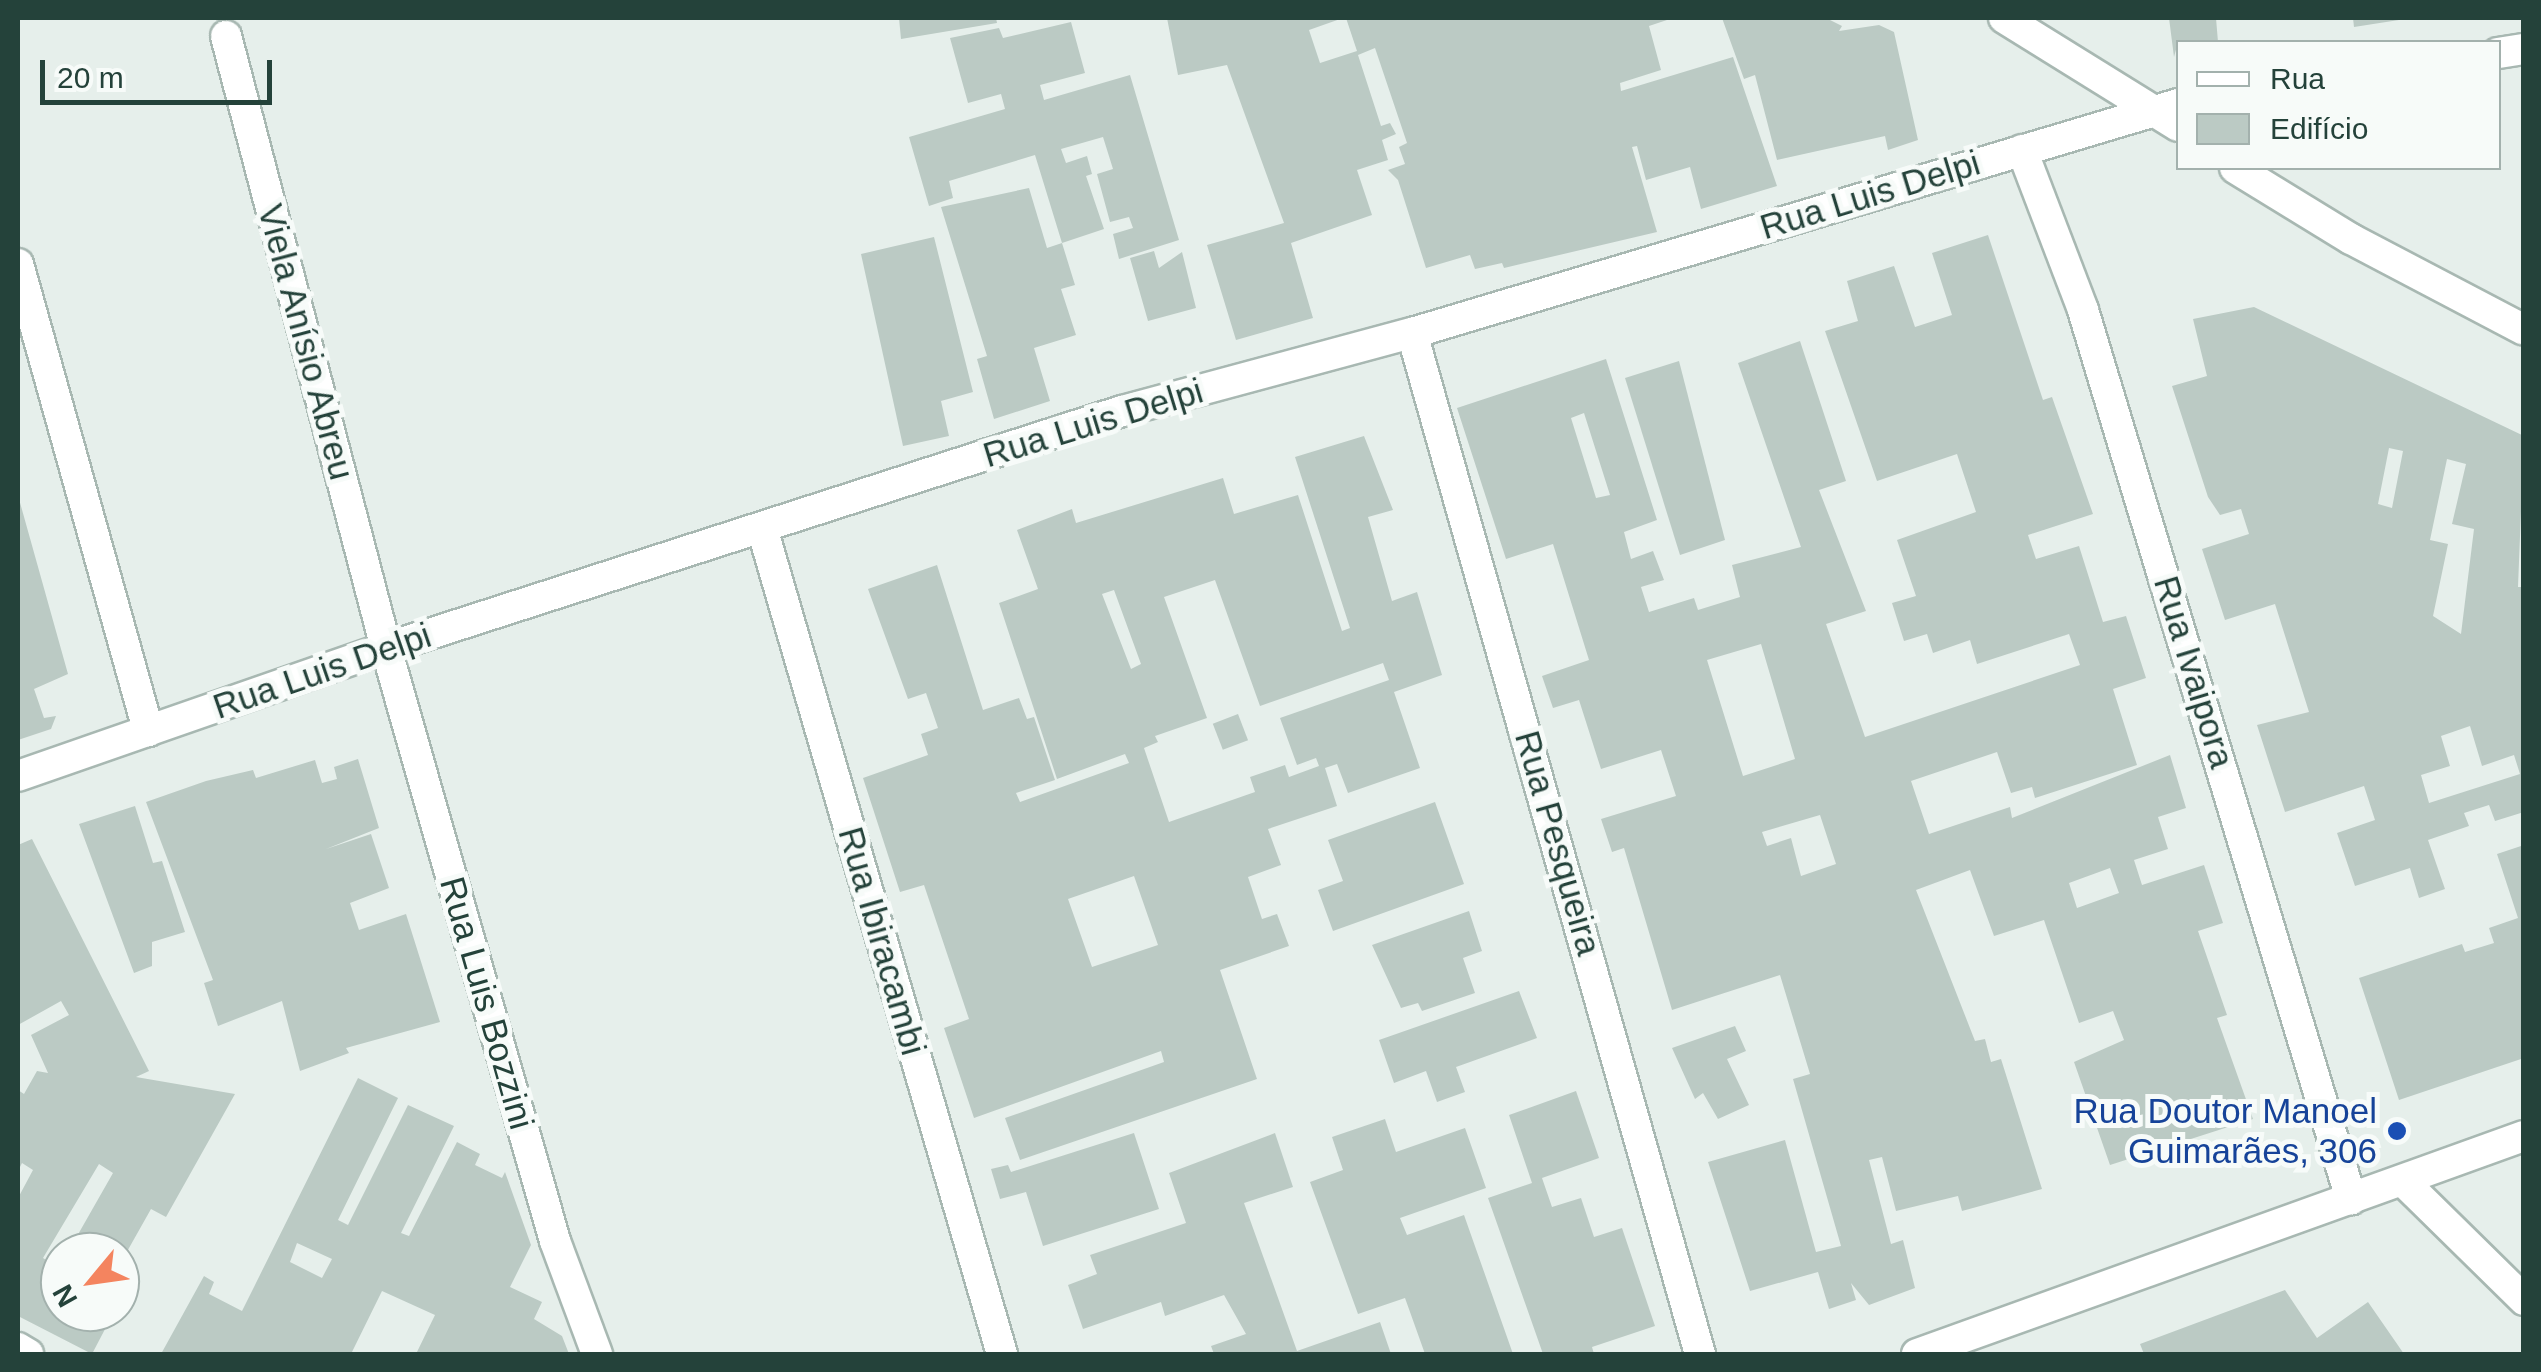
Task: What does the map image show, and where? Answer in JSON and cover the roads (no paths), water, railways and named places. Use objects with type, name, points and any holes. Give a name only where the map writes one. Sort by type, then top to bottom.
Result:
[{"type":"street","points":[[2004,18],[2166,105]]},
{"type":"street","name":"Viela Anísio Abreu","points":[[226,36],[386,648]]},
{"type":"street","name":"Rua Luis Delpi","points":[[18,776],[386,648],[1122,412],[1412,333],[2166,105]]},
{"type":"street","name":"Rua Ivaipora","points":[[2022,150],[2083,310],[2351,1199]]},
{"type":"street","points":[[2238,170],[2352,239],[2524,330]]},
{"type":"street","points":[[18,264],[148,731]]},
{"type":"street","name":"Rua Pesqueira","points":[[1412,333],[1700,1354]]},
{"type":"street","name":"Rua Ibiracambi","points":[[762,528],[1002,1354]]},
{"type":"street","name":"Rua Luis Bozzini","points":[[386,648],[555,1240],[598,1354]]},
{"type":"street","points":[[1916,1354],[2524,1136]]},
{"type":"street","points":[[2403,1182],[2524,1300]]},
{"type":"street","points":[[18,1348],[28,1354]]},
{"type":"place","name":"Rua Doutor Manoel Guimarães, 306","points":[[2397,1131]]}]
